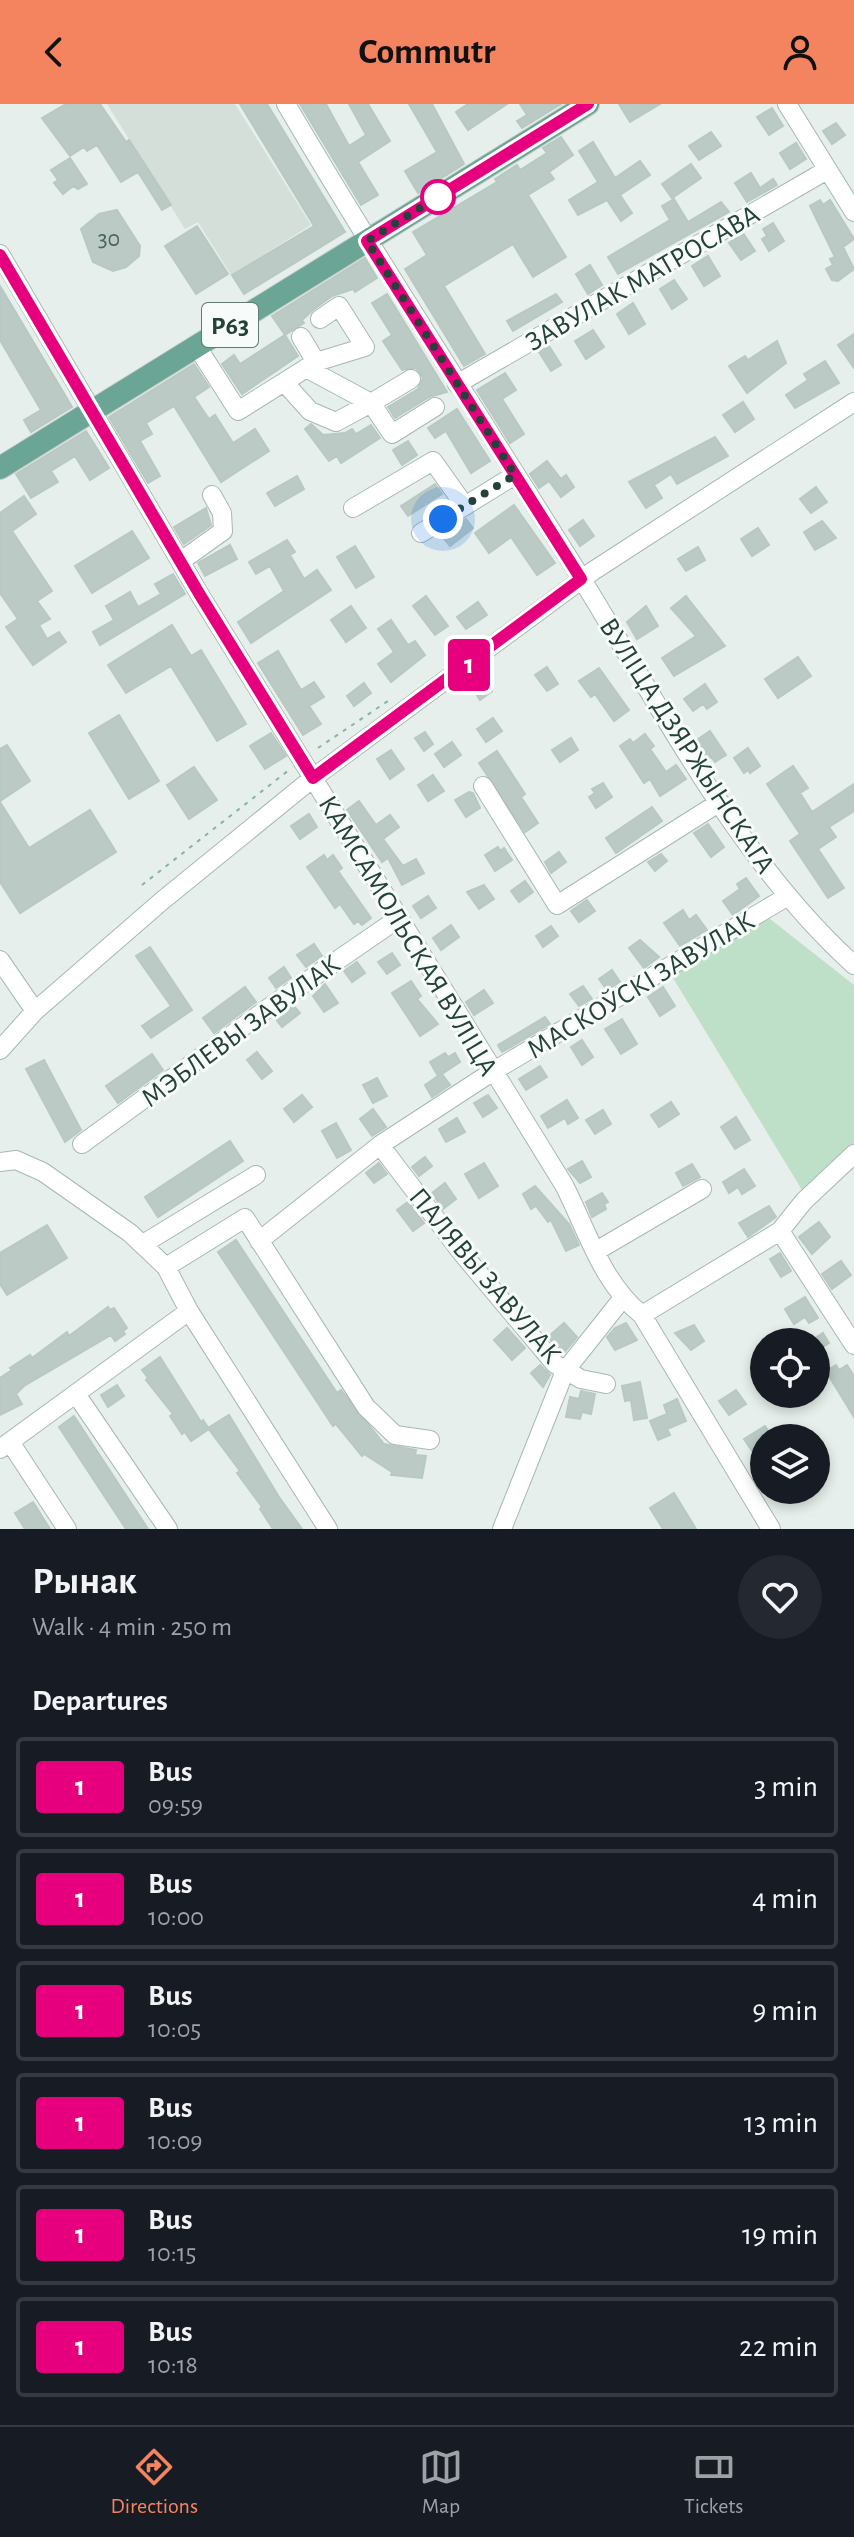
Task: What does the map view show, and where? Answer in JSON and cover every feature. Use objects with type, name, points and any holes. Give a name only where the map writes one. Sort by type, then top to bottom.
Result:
[{"type":"main road","name":"Р63","points":[[0,468],[92,408],[588,104]]},
{"type":"street","name":"ВУЛІЦА ДЗЯРЖЫНСКАГА","points":[[286,104],[367,241],[720,802],[788,896],[854,965]]},
{"type":"street","points":[[787,104],[852,205]]},
{"type":"street","name":"ЗАВУЛАК МАТРОСАВА","points":[[457,384],[827,170]]},
{"type":"street","name":"КАМСАМОЛЬСКАЯ ВУЛІЦА","points":[[0,254],[181,561],[564,1185],[598,1250],[607,1278],[622,1299],[642,1315],[771,1529]]},
{"type":"street","points":[[196,345],[238,411],[311,365],[365,347],[339,306],[320,319]]},
{"type":"street","points":[[301,337],[311,365],[371,403],[392,434],[435,407]]},
{"type":"street","points":[[284,382],[310,411],[336,422],[411,379]]},
{"type":"street","points":[[0,1050],[35,1011],[163,900],[313,778],[581,579],[854,402]]},
{"type":"street","points":[[353,508],[433,461],[465,506]]},
{"type":"street","points":[[421,533],[515,475]]},
{"type":"street","points":[[181,561],[223,531],[222,513],[212,495]]},
{"type":"street","points":[[483,786],[557,905],[720,802]]},
{"type":"street","name":"МАСКОЎСКІ ЗАВУЛАК","points":[[259,1241],[380,1145],[492,1072],[788,896]]},
{"type":"street","name":"МЭБЛЕВЫ ЗАВУЛАК","points":[[82,1144],[399,918]]},
{"type":"street","points":[[0,960],[35,1011]]},
{"type":"street","name":"ПАЛЯВЫ ЗАВУЛАК","points":[[380,1145],[510,1313],[565,1371],[606,1384]]},
{"type":"street","points":[[642,1315],[780,1231],[804,1201],[854,1154]]},
{"type":"street","points":[[0,1162],[16,1160],[43,1172],[143,1244],[166,1267],[189,1311],[328,1529]]},
{"type":"street","points":[[143,1244],[256,1175]]},
{"type":"street","points":[[598,1250],[702,1189]]},
{"type":"street","points":[[166,1267],[245,1218],[366,1407],[395,1435],[430,1440]]},
{"type":"street","points":[[780,1231],[854,1345]]},
{"type":"street","points":[[502,1529],[565,1371],[622,1299]]},
{"type":"street","points":[[67,1529],[5,1445],[189,1311]]},
{"type":"street","points":[[76,1394],[168,1529]]},
{"type":"path","points":[[311,754],[391,699]]},
{"type":"path","points":[[318,748],[325,758]]},
{"type":"path","points":[[142,885],[293,767]]},
{"type":"shaded area","points":[[107,104],[235,104],[311,225],[231,275],[198,222],[185,229]]},
{"type":"green space","points":[[765,915],[854,985],[854,1147],[805,1195],[670,973]]},
{"type":"building","points":[[66,104],[100,104],[126,142],[129,140],[171,205],[162,210],[138,172],[121,182],[97,145],[87,151],[84,147],[70,156],[42,118]]},
{"type":"building","points":[[240,104],[267,104],[345,232],[244,294],[232,275],[314,226]]},
{"type":"building","points":[[300,104],[326,104],[349,146],[366,135],[349,104],[368,104],[390,141],[358,162],[378,195],[361,205]]},
{"type":"building","points":[[409,104],[432,104],[464,164],[418,193],[405,171],[437,152]]},
{"type":"building","points":[[468,104],[507,104],[468,130],[456,112]]},
{"type":"building","points":[[520,104],[561,104],[522,128],[517,121],[527,115]]},
{"type":"building","points":[[619,104],[660,104],[630,122]]},
{"type":"building","points":[[772,108],[783,126],[769,135],[757,117]]},
{"type":"building","points":[[836,123],[845,135],[832,144],[823,131]]},
{"type":"building","points":[[711,132],[721,146],[699,160],[689,146]]},
{"type":"building","points":[[561,137],[573,155],[549,172],[554,179],[528,195],[566,257],[533,277],[513,244],[444,286],[485,354],[464,366],[405,269],[427,255],[413,232],[497,182],[495,179],[517,165],[520,170],[547,153],[543,148]]},
{"type":"building","points":[[593,142],[615,178],[640,161],[650,175],[620,195],[632,213],[621,221],[607,200],[578,215],[569,200],[598,182],[579,151]]},
{"type":"building","points":[[796,143],[806,159],[790,169],[780,153]]},
{"type":"building","points":[[70,158],[87,184],[78,189],[73,186],[63,194],[54,183],[58,180],[51,170]]},
{"type":"building","points":[[691,164],[701,178],[672,198],[662,184]]},
{"type":"building","points":[[751,173],[760,188],[773,179],[777,185],[747,202],[735,183]]},
{"type":"building","points":[[674,199],[688,222],[721,202],[729,212],[618,274],[608,257],[670,220],[662,206]]},
{"type":"building","points":[[820,200],[823,205],[830,200],[854,239],[843,247],[854,269],[838,281],[832,280],[826,269],[833,265],[830,259],[835,257],[810,206]]},
{"type":"building","points":[[117,210],[140,246],[139,256],[126,267],[113,271],[93,262],[81,229],[99,214]]},
{"type":"building","points":[[773,223],[784,241],[769,251],[762,239],[767,236],[763,229]]},
{"type":"building","points":[[197,226],[228,274],[196,294],[165,246]]},
{"type":"building","points":[[743,233],[755,251],[741,260],[729,243]]},
{"type":"building","points":[[708,256],[720,276],[704,286],[692,266]]},
{"type":"building","points":[[365,258],[377,278],[355,292],[353,289],[332,296],[302,320],[304,323],[285,335],[272,316]]},
{"type":"building","points":[[590,265],[602,285],[588,294],[576,274]]},
{"type":"building","points":[[674,280],[687,299],[672,309],[660,289]]},
{"type":"building","points":[[0,286],[72,407],[31,432],[24,420],[41,410],[0,340]]},
{"type":"building","points":[[387,294],[447,392],[429,397],[395,418],[388,407],[418,389],[423,378],[416,368],[402,370],[383,341],[392,335],[372,303]]},
{"type":"building","points":[[556,294],[562,302],[513,331],[507,321]]},
{"type":"building","points":[[633,303],[645,324],[629,334],[617,314]]},
{"type":"building","points":[[593,330],[604,347],[586,359],[575,341]]},
{"type":"building","points":[[854,334],[854,368],[838,345]]},
{"type":"building","points":[[285,335],[298,356],[242,394],[222,364],[234,355],[240,364]]},
{"type":"building","points":[[777,341],[786,363],[747,393],[729,366],[745,356],[748,360]]},
{"type":"building","points":[[549,346],[561,365],[551,371],[539,352]]},
{"type":"building","points":[[825,361],[839,383],[795,408],[786,395],[808,380],[804,374]]},
{"type":"building","points":[[194,364],[209,387],[194,397],[209,419],[215,415],[233,443],[255,429],[269,451],[221,482],[174,406],[146,423],[152,434],[140,441],[160,476],[148,483],[109,417]]},
{"type":"building","points":[[505,373],[516,390],[502,399],[524,434],[510,443],[477,390]]},
{"type":"building","points":[[743,402],[754,419],[735,432],[723,415]]},
{"type":"building","points":[[457,409],[490,461],[471,473],[446,431],[435,438],[428,428]]},
{"type":"building","points":[[311,424],[323,435],[345,433],[352,429],[356,434],[371,425],[380,438],[341,463],[337,456],[329,461],[305,429]]},
{"type":"building","points":[[86,431],[109,468],[90,480],[75,456],[51,471],[58,482],[31,498],[16,474]]},
{"type":"building","points":[[715,437],[728,456],[677,484],[671,474],[654,485],[662,498],[646,508],[629,482]]},
{"type":"building","points":[[408,441],[417,455],[402,465],[393,450]]},
{"type":"building","points":[[547,461],[561,479],[566,475],[574,487],[561,497],[549,481],[539,488],[530,474]]},
{"type":"building","points":[[297,476],[304,489],[275,506],[267,493]]},
{"type":"building","points":[[435,484],[442,494],[408,516],[401,506]]},
{"type":"building","points":[[816,487],[827,502],[811,513],[800,499]]},
{"type":"building","points":[[24,496],[36,514],[12,531],[52,591],[37,601],[50,619],[39,625],[47,639],[59,632],[66,642],[33,665],[6,627],[18,619],[0,593],[0,513]]},
{"type":"building","points":[[514,505],[555,563],[537,575],[511,537],[489,553],[475,533]]},
{"type":"building","points":[[206,508],[211,525],[184,544],[174,527]]},
{"type":"building","points":[[466,519],[473,528],[450,546],[441,535]]},
{"type":"building","points":[[583,520],[594,536],[580,546],[569,530]]},
{"type":"building","points":[[822,521],[836,538],[815,550],[804,532]]},
{"type":"building","points":[[758,528],[769,545],[752,556],[741,539]]},
{"type":"building","points":[[132,531],[149,558],[92,593],[75,566]]},
{"type":"building","points":[[287,540],[295,552],[290,555],[304,579],[317,570],[331,590],[251,643],[238,622],[284,591],[270,566],[256,574],[249,562]]},
{"type":"building","points":[[230,545],[237,559],[205,576],[198,563]]},
{"type":"building","points":[[355,546],[374,577],[356,588],[337,557]]},
{"type":"building","points":[[698,547],[705,560],[686,571],[678,559]]},
{"type":"building","points":[[173,574],[185,594],[100,645],[93,632],[114,620],[106,606],[130,592],[138,607],[161,594],[155,584]]},
{"type":"building","points":[[426,596],[448,626],[435,635],[413,606]]},
{"type":"building","points":[[686,596],[725,646],[674,676],[662,658],[696,636],[671,608]]},
{"type":"building","points":[[478,602],[487,615],[466,629],[457,617]]},
{"type":"building","points":[[351,606],[366,628],[346,642],[331,620]]},
{"type":"building","points":[[646,606],[658,626],[637,639],[627,622]]},
{"type":"building","points":[[391,620],[408,645],[415,641],[425,655],[391,682],[378,664],[394,652],[378,629]]},
{"type":"building","points":[[172,625],[191,656],[201,650],[246,724],[217,741],[171,666],[126,693],[108,665]]},
{"type":"building","points":[[278,651],[301,690],[314,682],[324,697],[309,706],[321,724],[303,735],[258,663]]},
{"type":"building","points":[[798,657],[811,676],[778,698],[765,679]]},
{"type":"building","points":[[547,667],[558,684],[547,691],[535,675]]},
{"type":"building","points":[[599,668],[629,710],[614,721],[595,694],[591,697],[579,681]]},
{"type":"building","points":[[485,681],[492,691],[480,700],[473,689]]},
{"type":"building","points":[[364,683],[371,693],[354,706],[347,696]]},
{"type":"building","points":[[705,684],[717,702],[707,709],[703,704],[693,711],[684,699]]},
{"type":"building","points":[[119,715],[159,781],[129,799],[89,733]]},
{"type":"building","points":[[493,718],[502,731],[486,742],[477,729]]},
{"type":"building","points":[[710,731],[726,755],[715,762],[711,757],[706,761],[694,742]]},
{"type":"building","points":[[425,732],[433,744],[424,751],[415,738]]},
{"type":"building","points":[[271,733],[286,756],[265,769],[250,746]]},
{"type":"building","points":[[645,734],[654,746],[650,749],[666,772],[676,765],[686,779],[660,796],[650,779],[644,783],[620,746],[630,739],[633,743]]},
{"type":"building","points":[[571,738],[578,750],[560,762],[552,750]]},
{"type":"building","points":[[452,742],[461,755],[444,767],[435,754]]},
{"type":"building","points":[[7,745],[30,781],[0,801],[0,749]]},
{"type":"building","points":[[748,748],[760,766],[750,773],[748,770],[744,773],[734,758]]},
{"type":"building","points":[[391,750],[404,769],[390,779],[377,759]]},
{"type":"building","points":[[497,751],[525,794],[521,797],[538,823],[525,832],[479,763]]},
{"type":"building","points":[[793,766],[808,788],[800,793],[812,812],[854,784],[854,811],[829,827],[836,837],[818,849],[844,888],[828,898],[790,841],[800,834],[767,784]]},
{"type":"building","points":[[194,767],[217,800],[189,819],[167,785]]},
{"type":"building","points":[[433,775],[444,791],[428,801],[418,785]]},
{"type":"building","points":[[603,783],[612,797],[596,808],[589,797],[595,793],[592,789]]},
{"type":"building","points":[[473,793],[480,808],[466,817],[455,800]]},
{"type":"building","points":[[359,801],[376,825],[390,815],[399,827],[383,839],[403,866],[416,859],[424,873],[402,885],[388,858],[382,862],[347,810]]},
{"type":"building","points":[[0,802],[29,848],[90,810],[116,852],[20,913],[0,882]]},
{"type":"building","points":[[652,807],[662,821],[616,853],[606,838]]},
{"type":"building","points":[[309,814],[317,827],[300,839],[291,826]]},
{"type":"building","points":[[708,824],[724,847],[711,857],[694,833]]},
{"type":"building","points":[[498,847],[500,851],[504,848],[512,860],[495,871],[485,855]]},
{"type":"building","points":[[559,852],[566,862],[551,873],[545,862]]},
{"type":"building","points":[[661,854],[667,861],[655,871],[648,862]]},
{"type":"building","points":[[324,855],[327,860],[333,855],[342,868],[338,871],[371,918],[362,925],[358,921],[354,924],[340,904],[335,908],[307,867]]},
{"type":"building","points":[[746,878],[759,896],[733,915],[723,901],[740,889],[737,884]]},
{"type":"building","points":[[525,881],[533,892],[519,902],[511,891]]},
{"type":"building","points":[[484,885],[494,899],[479,909],[467,892]]},
{"type":"building","points":[[428,896],[436,908],[421,918],[413,906]]},
{"type":"building","points":[[587,900],[595,911],[579,922],[571,911]]},
{"type":"building","points":[[683,910],[689,920],[696,915],[707,930],[680,946],[664,923]]},
{"type":"building","points":[[451,925],[459,937],[441,950],[433,938]]},
{"type":"building","points":[[551,926],[558,936],[543,947],[536,936]]},
{"type":"building","points":[[640,940],[659,957],[644,968],[629,948]]},
{"type":"building","points":[[314,944],[322,956],[306,967],[297,955]]},
{"type":"building","points":[[150,947],[192,1010],[151,1038],[142,1026],[171,1006],[136,956]]},
{"type":"building","points":[[392,953],[400,965],[387,974],[378,962]]},
{"type":"building","points":[[357,962],[365,973],[352,982],[344,971]]},
{"type":"building","points":[[284,967],[291,978],[276,988],[269,978]]},
{"type":"building","points":[[612,970],[620,982],[607,990],[599,979]]},
{"type":"building","points":[[411,981],[421,996],[417,999],[438,1024],[420,1036],[392,993]]},
{"type":"building","points":[[325,984],[338,1003],[324,1012],[313,996]]},
{"type":"building","points":[[583,986],[592,999],[579,1006],[570,994]]},
{"type":"building","points":[[245,987],[256,1002],[214,1033],[203,1018]]},
{"type":"building","points":[[663,987],[675,1006],[660,1016],[648,997]]},
{"type":"building","points":[[484,990],[493,1003],[474,1015],[466,1002]]},
{"type":"building","points":[[293,1005],[300,1013],[282,1027],[275,1018]]},
{"type":"building","points":[[545,1017],[550,1024],[502,1052],[498,1045]]},
{"type":"building","points":[[622,1019],[637,1044],[621,1054],[605,1029]]},
{"type":"building","points":[[582,1040],[593,1057],[582,1065],[571,1047]]},
{"type":"building","points":[[257,1052],[272,1071],[262,1079],[247,1060]]},
{"type":"building","points":[[445,1053],[448,1057],[455,1053],[460,1062],[442,1074],[450,1085],[432,1097],[425,1085],[438,1076],[430,1062]]},
{"type":"building","points":[[152,1054],[163,1070],[118,1103],[106,1086]]},
{"type":"building","points":[[44,1060],[81,1130],[65,1142],[26,1069]]},
{"type":"building","points":[[540,1066],[547,1077],[526,1090],[519,1079]]},
{"type":"building","points":[[377,1078],[387,1096],[373,1103],[363,1085]]},
{"type":"building","points":[[302,1095],[312,1107],[294,1122],[284,1109]]},
{"type":"building","points":[[488,1095],[497,1108],[483,1117],[474,1103]]},
{"type":"building","points":[[567,1100],[578,1118],[568,1124],[565,1118],[548,1128],[541,1116]]},
{"type":"building","points":[[671,1102],[679,1114],[659,1127],[651,1115]]},
{"type":"building","points":[[373,1109],[386,1127],[372,1136],[360,1119]]},
{"type":"building","points":[[603,1110],[611,1124],[595,1134],[586,1120]]},
{"type":"building","points":[[736,1117],[750,1140],[735,1149],[721,1127]]},
{"type":"building","points":[[457,1118],[465,1132],[446,1142],[439,1129]]},
{"type":"building","points":[[336,1123],[351,1150],[337,1158],[322,1131]]},
{"type":"building","points":[[230,1141],[243,1161],[158,1217],[145,1197]]},
{"type":"building","points":[[425,1157],[432,1166],[419,1176],[412,1167]]},
{"type":"building","points":[[582,1161],[591,1177],[580,1183],[568,1169]]},
{"type":"building","points":[[379,1163],[387,1174],[374,1183],[366,1173]]},
{"type":"building","points":[[484,1163],[498,1186],[479,1198],[465,1174]]},
{"type":"building","points":[[692,1164],[700,1177],[683,1186],[676,1173]]},
{"type":"building","points":[[744,1169],[755,1186],[742,1194],[738,1187],[729,1193],[723,1182]]},
{"type":"building","points":[[445,1183],[456,1199],[443,1209],[432,1193]]},
{"type":"building","points":[[535,1186],[569,1224],[579,1245],[566,1251],[551,1220],[548,1222],[536,1206],[531,1209],[523,1194]]},
{"type":"building","points":[[602,1193],[608,1202],[604,1204],[606,1209],[592,1217],[586,1202]]},
{"type":"building","points":[[408,1202],[424,1223],[413,1231],[397,1210]]},
{"type":"building","points":[[769,1206],[776,1217],[748,1237],[739,1223]]},
{"type":"building","points":[[819,1222],[830,1237],[812,1254],[799,1237]]},
{"type":"building","points":[[47,1225],[67,1258],[7,1295],[0,1284],[0,1253]]},
{"type":"building","points":[[236,1240],[337,1393],[341,1390],[384,1444],[416,1450],[415,1455],[426,1456],[422,1478],[391,1475],[392,1472],[364,1454],[362,1456],[336,1424],[333,1426],[218,1252]]},
{"type":"building","points":[[780,1253],[791,1271],[781,1277],[770,1259]]},
{"type":"building","points":[[841,1261],[851,1275],[832,1289],[822,1274]]},
{"type":"building","points":[[805,1297],[818,1318],[809,1323],[805,1317],[794,1324],[785,1309]]},
{"type":"building","points":[[108,1307],[110,1310],[114,1308],[127,1328],[123,1331],[125,1334],[115,1341],[111,1335],[24,1386],[16,1394],[22,1404],[0,1415],[0,1378],[12,1370],[10,1368],[30,1355],[32,1358],[67,1332],[69,1336]]},
{"type":"building","points":[[564,1323],[577,1337],[563,1354],[548,1337]]},
{"type":"building","points":[[626,1323],[637,1340],[615,1350],[607,1337],[615,1328]]},
{"type":"building","points":[[694,1325],[704,1341],[691,1350],[675,1333]]},
{"type":"building","points":[[507,1328],[525,1348],[512,1360],[494,1340]]},
{"type":"building","points":[[160,1357],[201,1422],[203,1420],[209,1429],[191,1441],[185,1432],[182,1434],[170,1416],[173,1414],[146,1380],[148,1378],[142,1370]]},
{"type":"building","points":[[540,1365],[550,1375],[543,1387],[531,1373]]},
{"type":"building","points":[[836,1365],[839,1370],[847,1365],[854,1376],[854,1417],[830,1378],[830,1369]]},
{"type":"building","points":[[640,1382],[647,1418],[634,1420],[631,1400],[625,1401],[622,1386]]},
{"type":"building","points":[[117,1385],[124,1396],[108,1407],[101,1395]]},
{"type":"building","points":[[736,1390],[746,1404],[729,1415],[719,1401]]},
{"type":"building","points":[[581,1391],[595,1394],[591,1414],[582,1412],[580,1419],[566,1417],[570,1397],[579,1399]]},
{"type":"building","points":[[677,1399],[686,1421],[667,1429],[670,1435],[658,1440],[650,1421],[667,1414],[664,1405]]},
{"type":"building","points":[[229,1415],[302,1529],[273,1529],[260,1509],[262,1507],[237,1473],[240,1471],[208,1428]]},
{"type":"building","points":[[74,1416],[148,1529],[126,1529],[59,1427]]},
{"type":"building","points":[[674,1493],[696,1529],[663,1529],[650,1508]]},
{"type":"building","points":[[33,1502],[50,1529],[25,1529],[15,1513]]},
{"type":"bus line","name":"1","points":[[0,255],[200,595],[313,778],[562,597],[581,579],[367,241],[588,104]]},
{"type":"route","points":[[438,197],[441,195],[367,241],[515,475],[443,519]]}]
